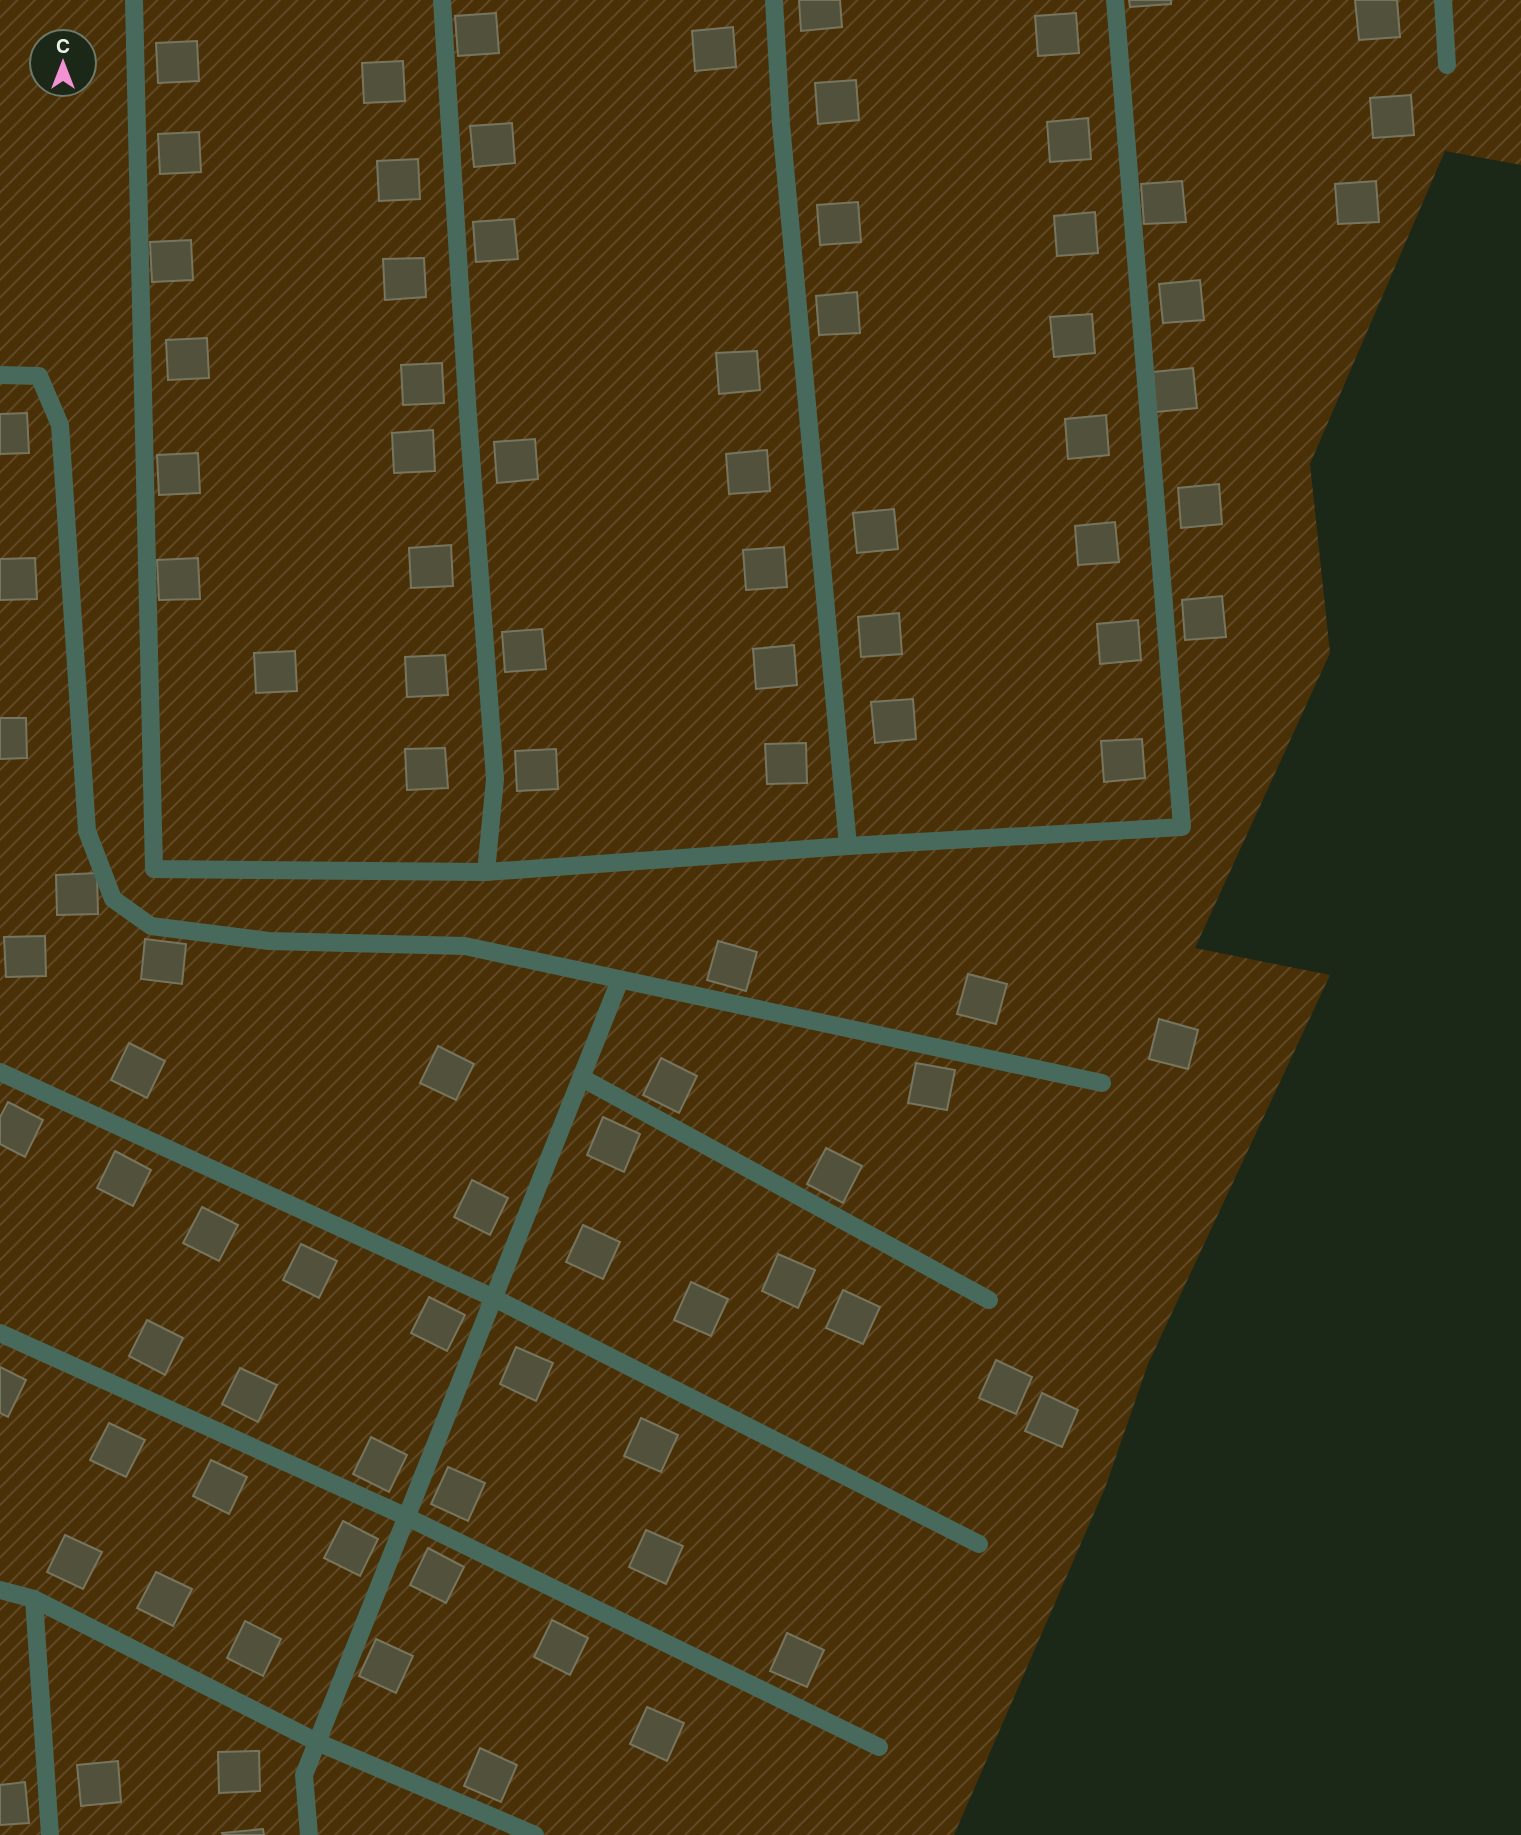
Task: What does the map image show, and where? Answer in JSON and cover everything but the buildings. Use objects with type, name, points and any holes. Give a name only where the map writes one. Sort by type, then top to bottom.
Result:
[{"type":"lane","points":[[134,0],[155,869],[486,872],[848,846],[1182,828],[1115,0]]},
{"type":"lane","points":[[442,0],[468,416],[495,779],[486,872]]},
{"type":"lane","points":[[774,0],[781,124],[848,846]]},
{"type":"lane","points":[[1443,0],[1447,65]]},
{"type":"lane","points":[[0,375],[38,376],[60,425],[86,831],[113,899],[150,926],[269,941],[465,946],[1102,1083]]},
{"type":"lane","points":[[309,1835],[304,1775],[620,980]]},
{"type":"lane","points":[[0,1072],[494,1298],[979,1544]]},
{"type":"lane","points":[[582,1078],[989,1300]]},
{"type":"lane","points":[[0,1333],[407,1517],[879,1747]]},
{"type":"lane","points":[[0,1590],[34,1600],[317,1742],[535,1835]]},
{"type":"lane","points":[[34,1600],[50,1835]]},
{"type":"shaded area","points":[[0,0],[1521,0],[1521,165],[1445,151],[1310,464],[1330,653],[1195,948],[1330,975],[1148,1364],[1105,1488],[954,1835],[0,1835]]}]
